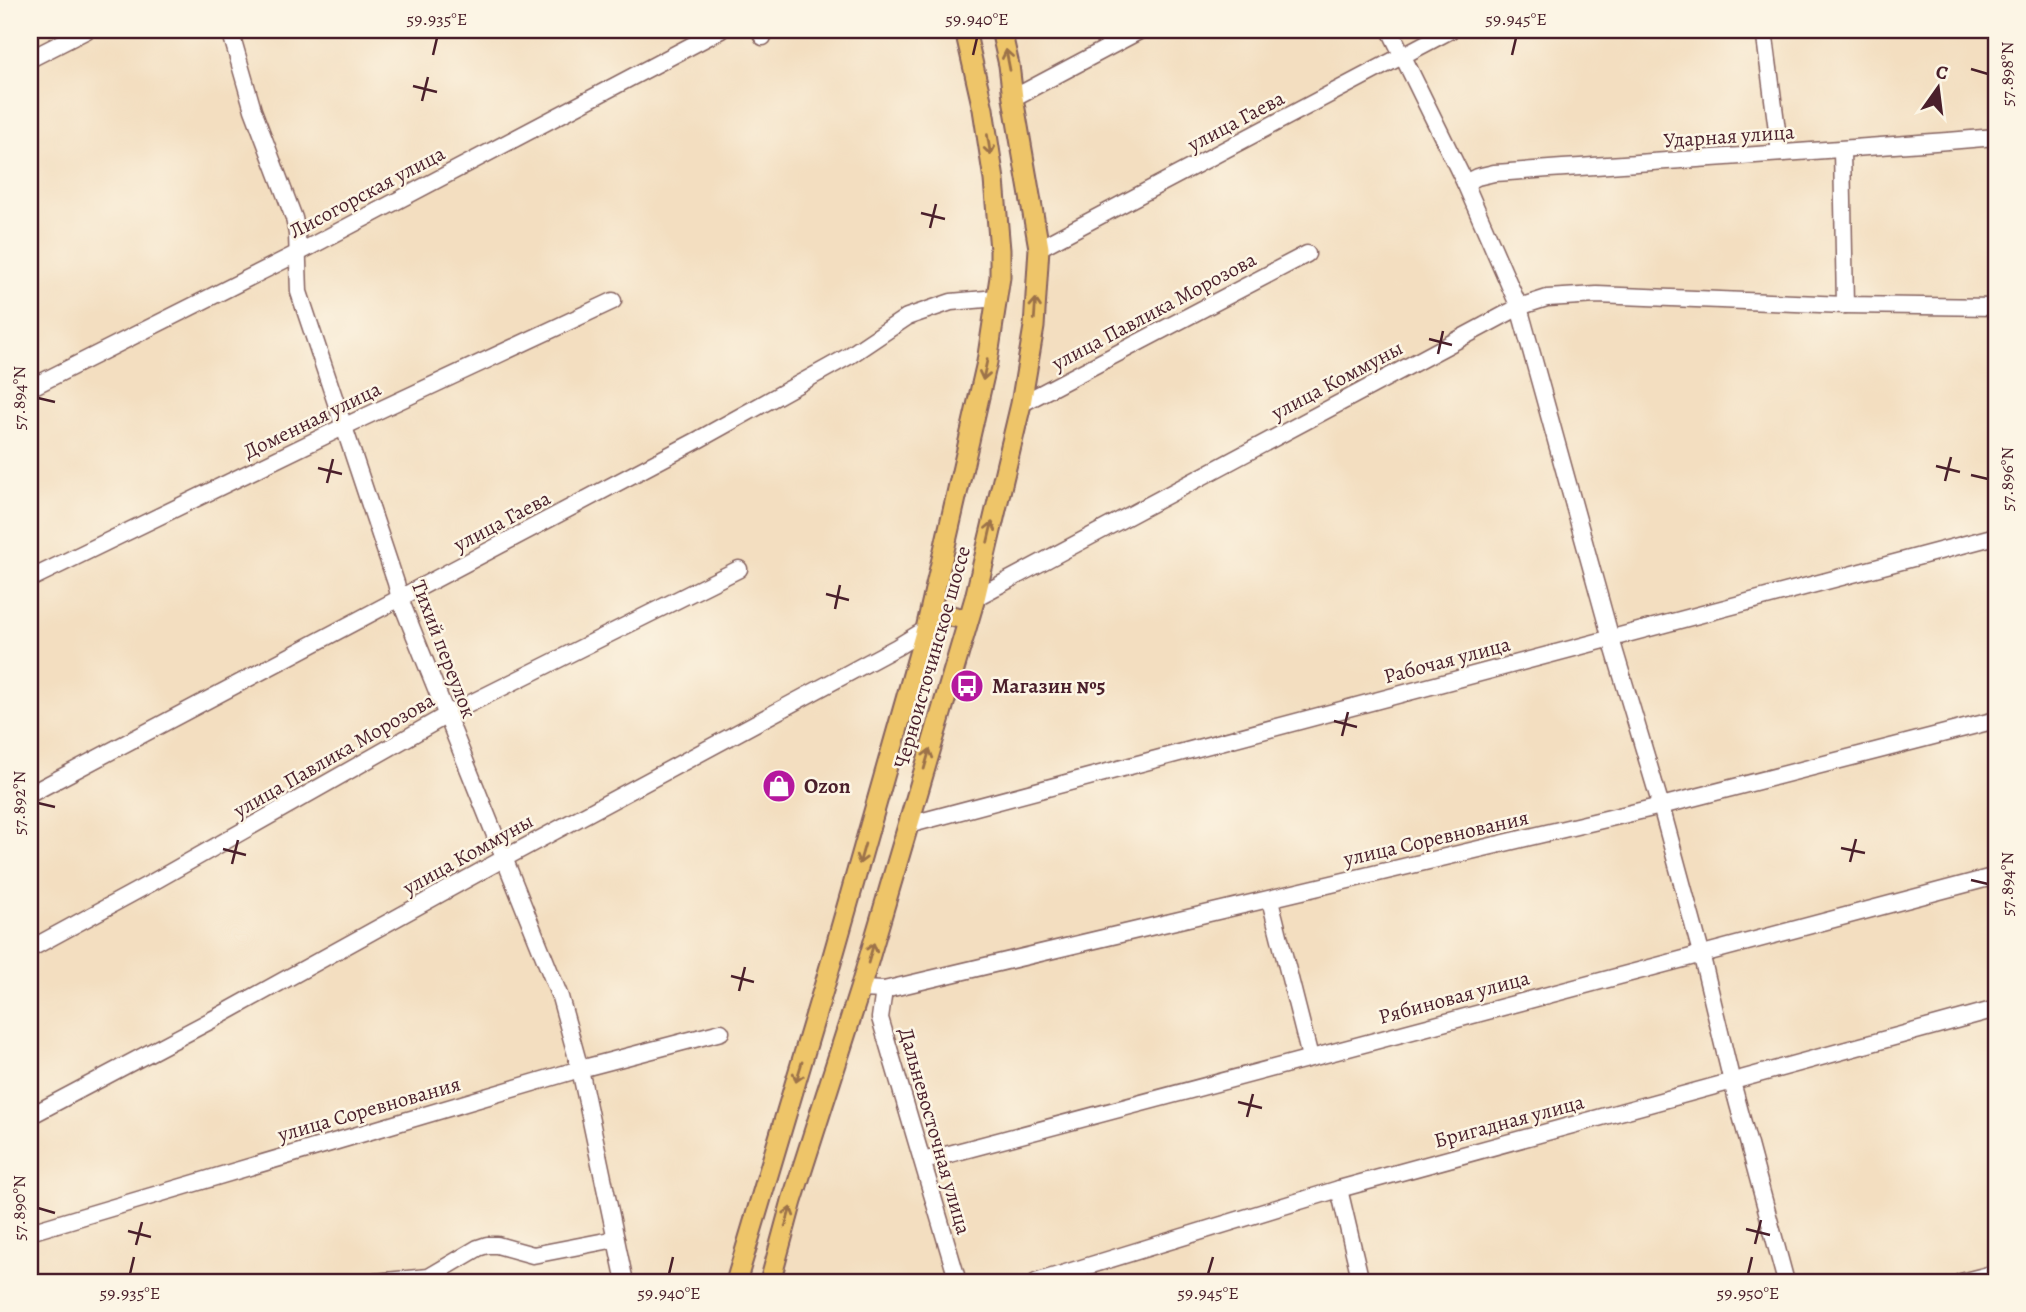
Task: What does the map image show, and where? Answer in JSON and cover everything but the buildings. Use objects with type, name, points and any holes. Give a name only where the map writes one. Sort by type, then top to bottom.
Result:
[{"type":"main road","name":"Черноисточинское шоссе","points":[[736,1282],[827,977],[928,620],[987,362],[1000,277],[1000,250],[994,180],[983,109],[965,30]]},
{"type":"main road","name":"Черноисточинское шоссе","points":[[770,1282],[792,1201],[860,989],[975,598],[1021,404],[1034,327],[1039,248],[1001,30]]},
{"type":"main road","points":[[928,620],[968,621]]},
{"type":"street","points":[[30,59],[87,30]]},
{"type":"street","name":"Тихий переулок","points":[[230,30],[253,110],[294,218],[299,292],[400,599],[560,997],[580,1069],[625,1282]]},
{"type":"street","name":"Лисогорская улица","points":[[30,388],[298,253],[722,30]]},
{"type":"street","points":[[1013,98],[1141,30]]},
{"type":"street","points":[[1390,30],[1465,184],[1520,307],[1611,639],[1661,806],[1786,1282]]},
{"type":"street","name":"улица Гаева","points":[[1039,248],[1451,30]]},
{"type":"street","points":[[1764,30],[1780,153]]},
{"type":"street","name":"Ударная улица","points":[[1465,184],[1477,177],[1494,173],[1996,137]]},
{"type":"street","points":[[1842,150],[1845,305]]},
{"type":"street","name":"улица Павлика Морозова","points":[[1021,404],[1307,254]]},
{"type":"street","name":"улица Коммуны","points":[[975,598],[1520,307],[1547,298],[1597,295],[1845,305],[1996,307]]},
{"type":"street","name":"улица Гаева","points":[[30,794],[400,599],[791,388],[849,356],[907,317],[951,302],[997,298]]},
{"type":"street","name":"Доменная улица","points":[[30,579],[613,301]]},
{"type":"street","name":"Рабочая улица","points":[[908,825],[1996,536]]},
{"type":"street","name":"улица Павлика Морозова","points":[[30,949],[447,715],[739,569]]},
{"type":"street","name":"улица Коммуны","points":[[30,1116],[897,647],[928,620]]},
{"type":"street","name":"улица Соревнования","points":[[860,989],[884,990],[1270,900],[1661,806],[1996,720]]},
{"type":"street","name":"Рябиновая улица","points":[[923,1161],[1996,876]]},
{"type":"street","points":[[1270,900],[1310,1057]]},
{"type":"street","name":"Дальневосточная улица","points":[[884,990],[880,1018],[958,1282]]},
{"type":"street","name":"Бригадная улица","points":[[1035,1282],[1339,1189],[1996,1009]]},
{"type":"street","name":"улица Соревнования","points":[[30,1232],[580,1069],[721,1032]]},
{"type":"street","points":[[1339,1189],[1362,1282]]},
{"type":"street","points":[[375,1282],[429,1277],[487,1245],[497,1245],[533,1255],[616,1239]]},
{"type":"street","points":[[1961,1282],[1996,1273]]},
{"type":"place","name":"Магазин №5","points":[[967,686]]},
{"type":"place","name":"Ozon","points":[[779,786]]}]
